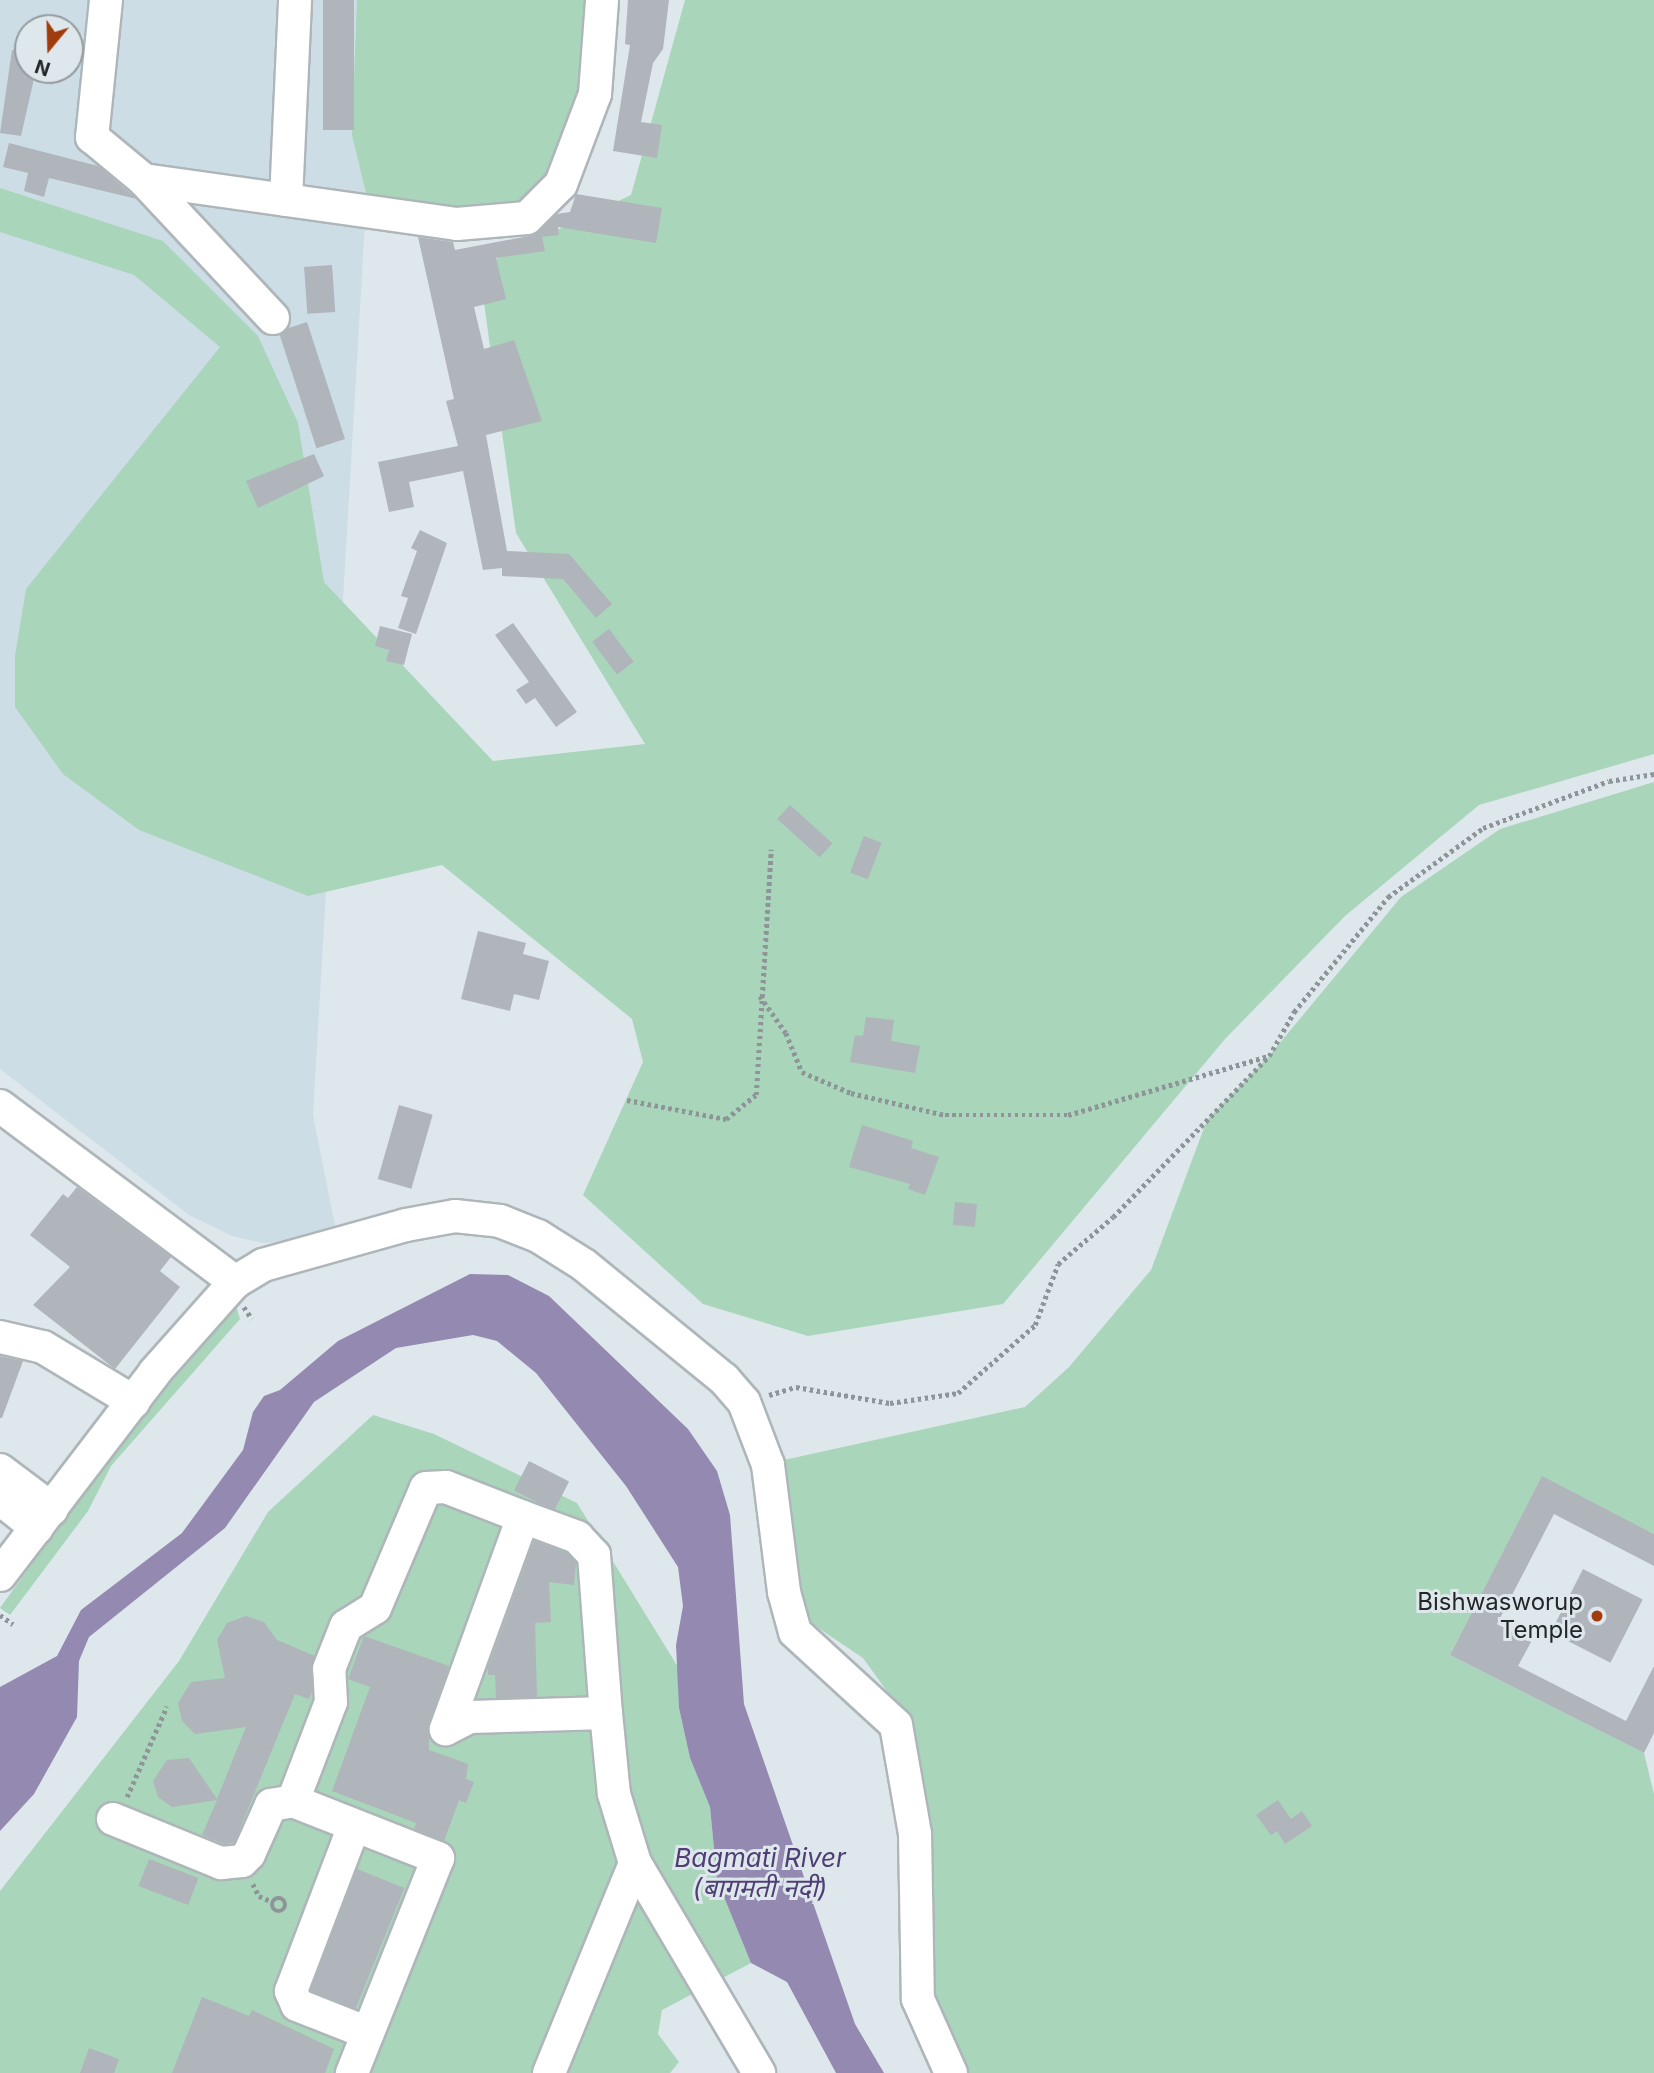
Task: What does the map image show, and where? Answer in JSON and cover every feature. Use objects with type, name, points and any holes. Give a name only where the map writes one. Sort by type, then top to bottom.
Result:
[{"type":"street","points":[[106,0],[92,137],[144,180],[273,318]]},
{"type":"street","points":[[286,200],[296,0]]},
{"type":"street","points":[[144,180],[457,224],[527,218],[561,184],[596,94],[602,0]]},
{"type":"street","points":[[0,1106],[235,1282]]},
{"type":"street","points":[[0,1575],[134,1402],[235,1282],[263,1265],[406,1224],[455,1216],[500,1221],[538,1236],[583,1265],[695,1353],[744,1402],[768,1465],[784,1592],[795,1632],[897,1725],[915,1834],[913,1959],[918,1999],[951,2073]]},
{"type":"street","points":[[0,1337],[43,1346],[134,1402]]},
{"type":"street","points":[[0,1470],[44,1518]]},
{"type":"street","points":[[293,1801],[331,1702],[329,1669],[346,1626],[375,1608],[426,1488],[446,1487],[577,1537],[594,1555],[614,1794],[635,1863],[760,2073]]},
{"type":"street","points":[[0,1500],[44,1518]]},
{"type":"street","points":[[523,1517],[446,1729],[470,1717],[606,1713]]},
{"type":"street","points":[[115,1820],[221,1863],[233,1863],[249,1854],[271,1805],[293,1801],[438,1858],[352,2073]]},
{"type":"street","points":[[354,1826],[291,1991],[297,2005],[368,2033]]},
{"type":"street","points":[[549,2073],[635,1863]]},
{"type":"path","points":[[744,1402],[796,1387],[890,1403],[957,1392],[1035,1325],[1058,1264],[1113,1217],[1269,1056],[1294,1012],[1388,897],[1483,828],[1609,781],[1654,774]]},
{"type":"path","points":[[626,1100],[726,1119],[755,1095],[771,849]]},
{"type":"path","points":[[760,996],[786,1033],[802,1072],[851,1093],[944,1115],[1068,1115],[1269,1056]]},
{"type":"path","points":[[0,1615],[13,1624]]},
{"type":"path","points":[[115,1820],[167,1706]]},
{"type":"shaded area","points":[[0,0],[378,0],[313,1115],[335,1225],[299,1241],[263,1243],[232,1236],[189,1215],[0,1069]]},
{"type":"green space","points":[[357,0],[586,0],[577,107],[545,189],[519,207],[454,210],[366,193],[352,135]]},
{"type":"green space","points":[[685,0],[1654,0],[1654,754],[1479,805],[1345,916],[1225,1039],[1003,1304],[808,1336],[703,1304],[583,1195],[643,1062],[632,1019],[442,865],[308,896],[139,830],[63,774],[15,707],[15,656],[26,589],[220,347],[134,275],[0,232],[0,188],[163,241],[258,336],[298,423],[324,582],[493,761],[645,744],[516,533],[479,267],[631,195]]},
{"type":"green space","points":[[1654,782],[1654,1534],[1542,1477],[1450,1655],[1644,1753],[1654,1794],[1654,2073],[968,2073],[931,1997],[907,1719],[863,1658],[805,1619],[789,1533],[784,1460],[1025,1407],[1069,1367],[1151,1270],[1207,1120],[1269,1056],[1401,897],[1500,829]]},
{"type":"green space","points":[[236,1306],[240,1319],[111,1466],[88,1511],[10,1615],[0,1608],[196,1341]]},
{"type":"green space","points":[[373,1415],[434,1434],[577,1503],[678,1667],[679,1708],[690,1758],[710,1807],[717,1880],[751,1963],[662,2010],[658,2034],[679,2062],[670,2073],[0,2073],[0,1891],[179,1661],[268,1512]]},
{"type":"water","name":"Bagmati River (बागमती नदी)","points":[[470,1274],[508,1275],[549,1296],[688,1429],[717,1471],[730,1515],[744,1704],[855,2024],[884,2073],[836,2073],[787,1982],[751,1963],[717,1880],[710,1807],[690,1758],[679,1708],[676,1645],[683,1606],[678,1567],[626,1486],[536,1373],[497,1341],[473,1335],[396,1348],[314,1402],[225,1528],[89,1637],[79,1661],[77,1717],[34,1794],[0,1831],[0,1687],[57,1656],[81,1610],[182,1533],[243,1450],[253,1412],[264,1396],[280,1390],[338,1341]]},
{"type":"building","points":[[323,0],[354,0],[354,130],[323,130]]},
{"type":"building","points":[[628,0],[669,0],[663,49],[653,63],[641,122],[662,125],[657,158],[613,151],[630,45],[625,44]]},
{"type":"building","points":[[12,50],[14,84],[33,84],[21,136],[0,133]]},
{"type":"building","points":[[9,143],[98,166],[137,199],[49,178],[44,197],[24,191],[28,173],[3,167]]},
{"type":"building","points":[[576,194],[662,208],[656,243],[558,227],[559,235],[542,237],[545,251],[496,258],[506,299],[474,307],[484,349],[514,340],[542,421],[486,435],[507,551],[569,554],[612,604],[596,618],[563,579],[502,576],[502,568],[483,570],[463,471],[409,482],[414,507],[389,512],[378,462],[458,446],[446,401],[454,399],[418,237],[453,242],[455,250],[529,236],[557,214],[570,212]]},
{"type":"building","points":[[332,265],[335,312],[307,314],[304,267]]},
{"type":"building","points":[[307,322],[345,439],[316,448],[278,331]]},
{"type":"building","points":[[314,454],[324,476],[258,508],[246,481]]},
{"type":"building","points":[[420,530],[447,543],[416,634],[398,628],[408,598],[401,596],[417,551],[411,548]]},
{"type":"building","points":[[513,623],[577,712],[556,727],[535,698],[526,704],[516,690],[529,682],[495,635]]},
{"type":"building","points":[[380,626],[412,634],[404,665],[386,661],[389,650],[375,646]]},
{"type":"building","points":[[609,629],[634,662],[617,674],[592,642]]},
{"type":"building","points":[[790,805],[832,843],[820,857],[777,819]]},
{"type":"building","points":[[864,836],[882,843],[868,879],[850,872]]},
{"type":"building","points":[[478,931],[526,943],[523,954],[549,961],[539,1000],[514,994],[510,1011],[461,999]]},
{"type":"building","points":[[866,1017],[894,1020],[891,1041],[920,1046],[915,1073],[850,1062],[855,1035],[863,1036]]},
{"type":"building","points":[[399,1105],[433,1115],[411,1189],[378,1179]]},
{"type":"building","points":[[862,1125],[913,1141],[911,1148],[939,1157],[925,1195],[908,1189],[910,1184],[849,1167]]},
{"type":"building","points":[[77,1187],[171,1257],[160,1271],[180,1287],[115,1369],[33,1305],[70,1267],[30,1235],[63,1194],[68,1198]]},
{"type":"building","points":[[955,1202],[977,1204],[975,1227],[953,1225]]},
{"type":"building","points":[[0,1356],[23,1361],[2,1418],[0,1418]]},
{"type":"building","points":[[529,1461],[569,1481],[554,1511],[514,1490]]},
{"type":"building","points":[[1542,1476],[1654,1534],[1654,1566],[1554,1514],[1497,1624],[1531,1642],[1518,1666],[1626,1721],[1654,1666],[1654,1733],[1644,1753],[1450,1655]]},
{"type":"building","points":[[534,1541],[567,1553],[576,1563],[574,1585],[549,1582],[551,1622],[535,1623],[537,1697],[496,1698],[495,1675],[488,1675],[488,1668]]},
{"type":"building","name":"Bishwasworup Temple","points":[[1583,1569],[1643,1599],[1610,1663],[1551,1632]]},
{"type":"building","points":[[246,1616],[264,1622],[277,1640],[315,1656],[312,1692],[309,1699],[295,1694],[234,1843],[224,1844],[202,1835],[217,1800],[172,1807],[158,1797],[153,1781],[167,1760],[189,1758],[217,1799],[246,1727],[195,1734],[182,1721],[178,1703],[191,1682],[225,1678],[217,1640],[227,1623]]},
{"type":"building","points":[[364,1636],[449,1666],[429,1723],[429,1750],[468,1764],[466,1779],[474,1782],[466,1803],[459,1800],[444,1841],[414,1829],[416,1823],[332,1791],[370,1687],[348,1679]]},
{"type":"building","points":[[1278,1800],[1291,1819],[1302,1811],[1312,1826],[1285,1844],[1277,1831],[1271,1835],[1256,1815]]},
{"type":"building","points":[[149,1859],[198,1878],[188,1905],[139,1886]]},
{"type":"building","points":[[357,1869],[404,1888],[356,2009],[308,1990]]},
{"type":"building","points":[[202,1997],[249,2016],[252,2010],[334,2049],[325,2073],[172,2073]]},
{"type":"building","points":[[89,2048],[119,2059],[114,2073],[80,2073]]},
{"type":"place","name":"Bishwasworup Temple","points":[[1597,1616]]}]
